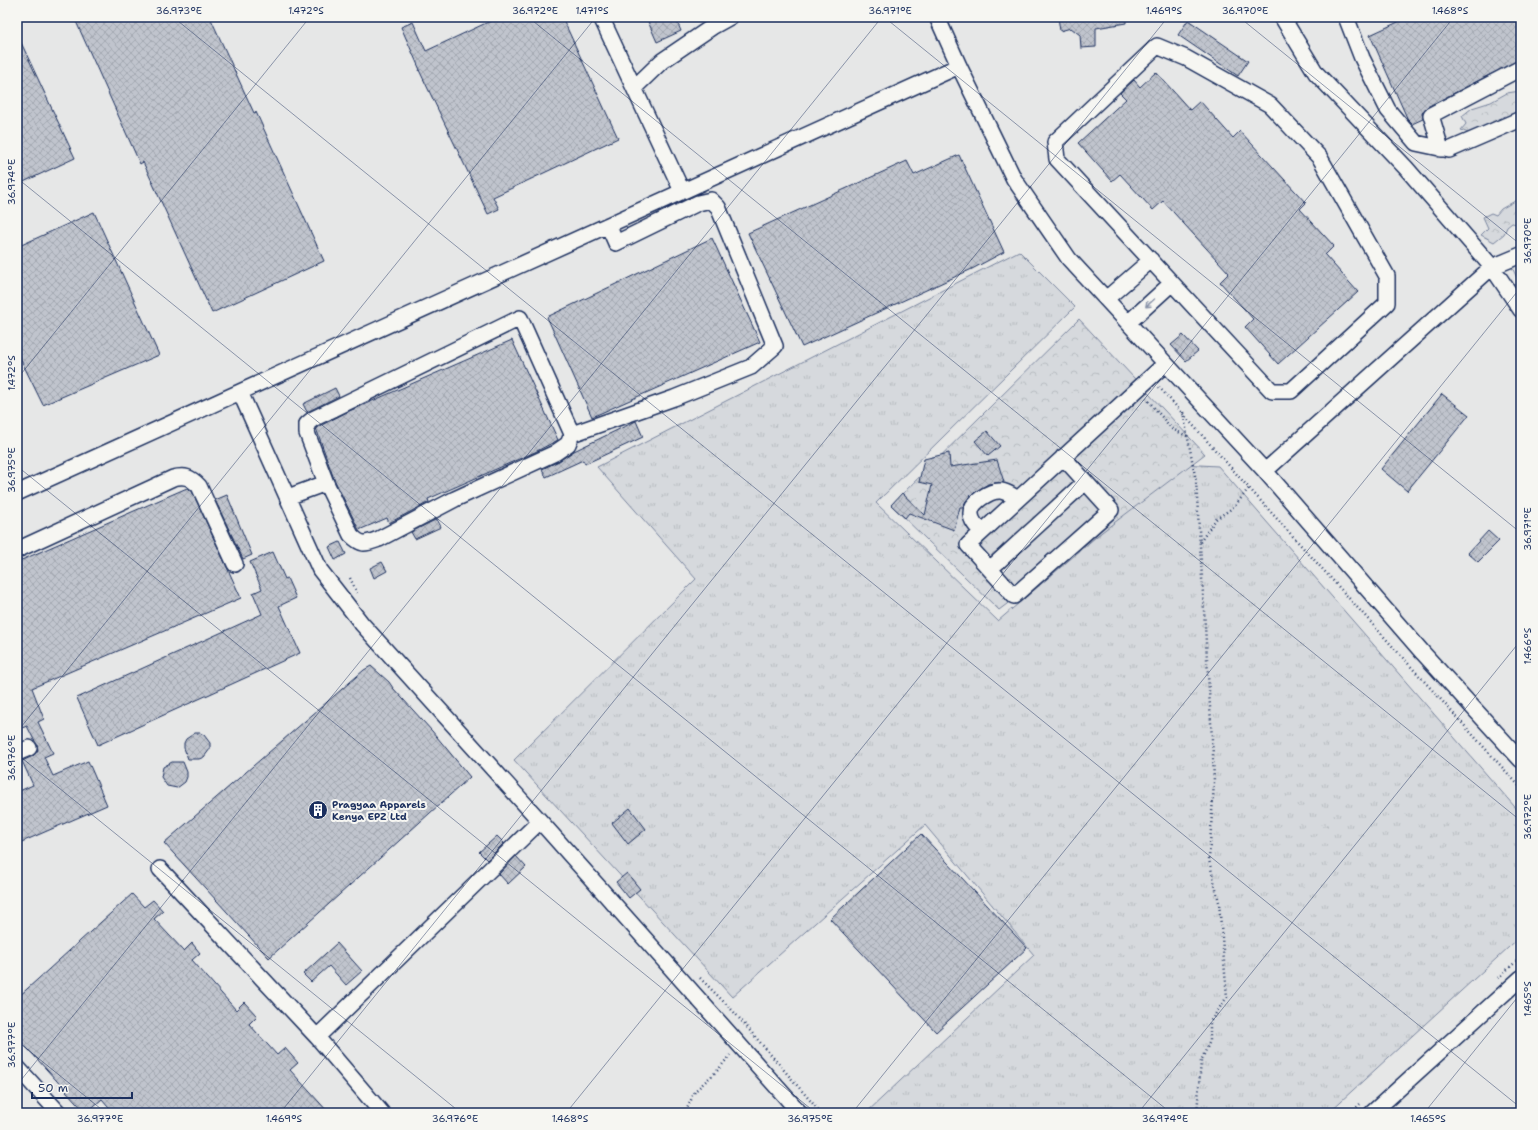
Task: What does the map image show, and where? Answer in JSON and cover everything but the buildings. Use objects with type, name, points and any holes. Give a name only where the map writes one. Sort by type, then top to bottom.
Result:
[{"type":"street","points":[[601,17],[682,191]]},
{"type":"street","points":[[634,88],[662,61],[712,27],[730,17]]},
{"type":"street","points":[[937,17],[1014,179],[1069,259],[1264,471],[1423,653],[1521,760]]},
{"type":"street","points":[[1282,17],[1316,73],[1406,168],[1492,267],[1519,304]]},
{"type":"street","points":[[1346,17],[1362,58],[1388,110],[1416,143],[1449,150],[1521,119]]},
{"type":"street","points":[[1157,46],[1186,58],[1270,105],[1320,158],[1387,276],[1387,303],[1291,390],[1272,391],[1151,260],[1057,159],[1055,142],[1157,46]]},
{"type":"street","points":[[17,493],[959,66]]},
{"type":"street","points":[[1441,149],[1431,115],[1521,68]]},
{"type":"street","points":[[572,434],[674,398],[751,368],[775,346],[718,207],[711,200],[698,203],[616,243],[608,225]]},
{"type":"street","points":[[1264,471],[1492,267],[1521,255]]},
{"type":"street","points":[[1106,299],[1151,260]]},
{"type":"street","points":[[1128,323],[1172,283]]},
{"type":"street","points":[[520,318],[572,434],[568,444],[555,453],[455,499],[366,544],[358,542],[351,535],[326,483],[307,433],[307,424],[313,419],[520,318]]},
{"type":"street","points":[[1063,457],[1111,510],[1014,596],[968,544],[982,532],[1063,457],[1166,364]]},
{"type":"street","points":[[240,392],[320,570],[362,624],[800,1113]]},
{"type":"street","points":[[17,550],[173,478],[181,476],[191,478],[199,486],[235,564]]},
{"type":"street","points":[[990,569],[1086,482]]},
{"type":"street","points":[[288,497],[326,483]]},
{"type":"street","points":[[982,532],[976,526],[971,513],[972,509],[979,500],[989,493],[1000,491],[1008,493],[1018,499]]},
{"type":"street","points":[[317,1037],[540,821]]},
{"type":"street","points":[[160,870],[317,1037],[382,1113]]},
{"type":"street","points":[[1372,1113],[1521,978]]},
{"type":"street","points":[[17,1067],[58,1113]]},
{"type":"path","points":[[1151,378],[1521,788]]},
{"type":"path","points":[[1138,389],[1172,429],[1188,436]]},
{"type":"path","points":[[1184,413],[1196,481],[1214,782],[1209,860],[1219,902],[1227,997],[1210,1022],[1210,1041],[1202,1061],[1197,1113]]},
{"type":"path","points":[[1200,542],[1216,519],[1234,507],[1249,488]]},
{"type":"path","points":[[682,1113],[687,1109],[695,1092],[718,1070],[738,1044]]},
{"type":"shaded area","points":[[17,17],[1521,17],[1521,1113],[17,1113]]},
{"type":"green space","points":[[1521,76],[1521,120],[1473,135],[1461,130],[1466,124],[1462,116],[1472,108],[1491,102],[1507,93],[1520,91],[1517,84]]},
{"type":"green space","points":[[1515,201],[1521,201],[1521,225],[1512,223],[1507,227],[1504,234],[1494,242],[1481,235],[1488,228],[1483,217],[1491,213],[1496,215],[1501,209]]},
{"type":"green space","points":[[1019,251],[1075,307],[876,503],[998,621],[1181,464],[1218,466],[1521,814],[1521,936],[1328,1113],[866,1113],[1034,955],[925,825],[732,997],[514,760],[696,579],[597,467]]},
{"type":"green space","points":[[1521,255],[1521,282],[1519,283],[1509,260]]},
{"type":"green space","points":[[1079,319],[1205,454],[999,610],[891,505]]},
{"type":"place","name":"Pragyaa Apparels Kenya EPZ Ltd","points":[[318,810]]}]
